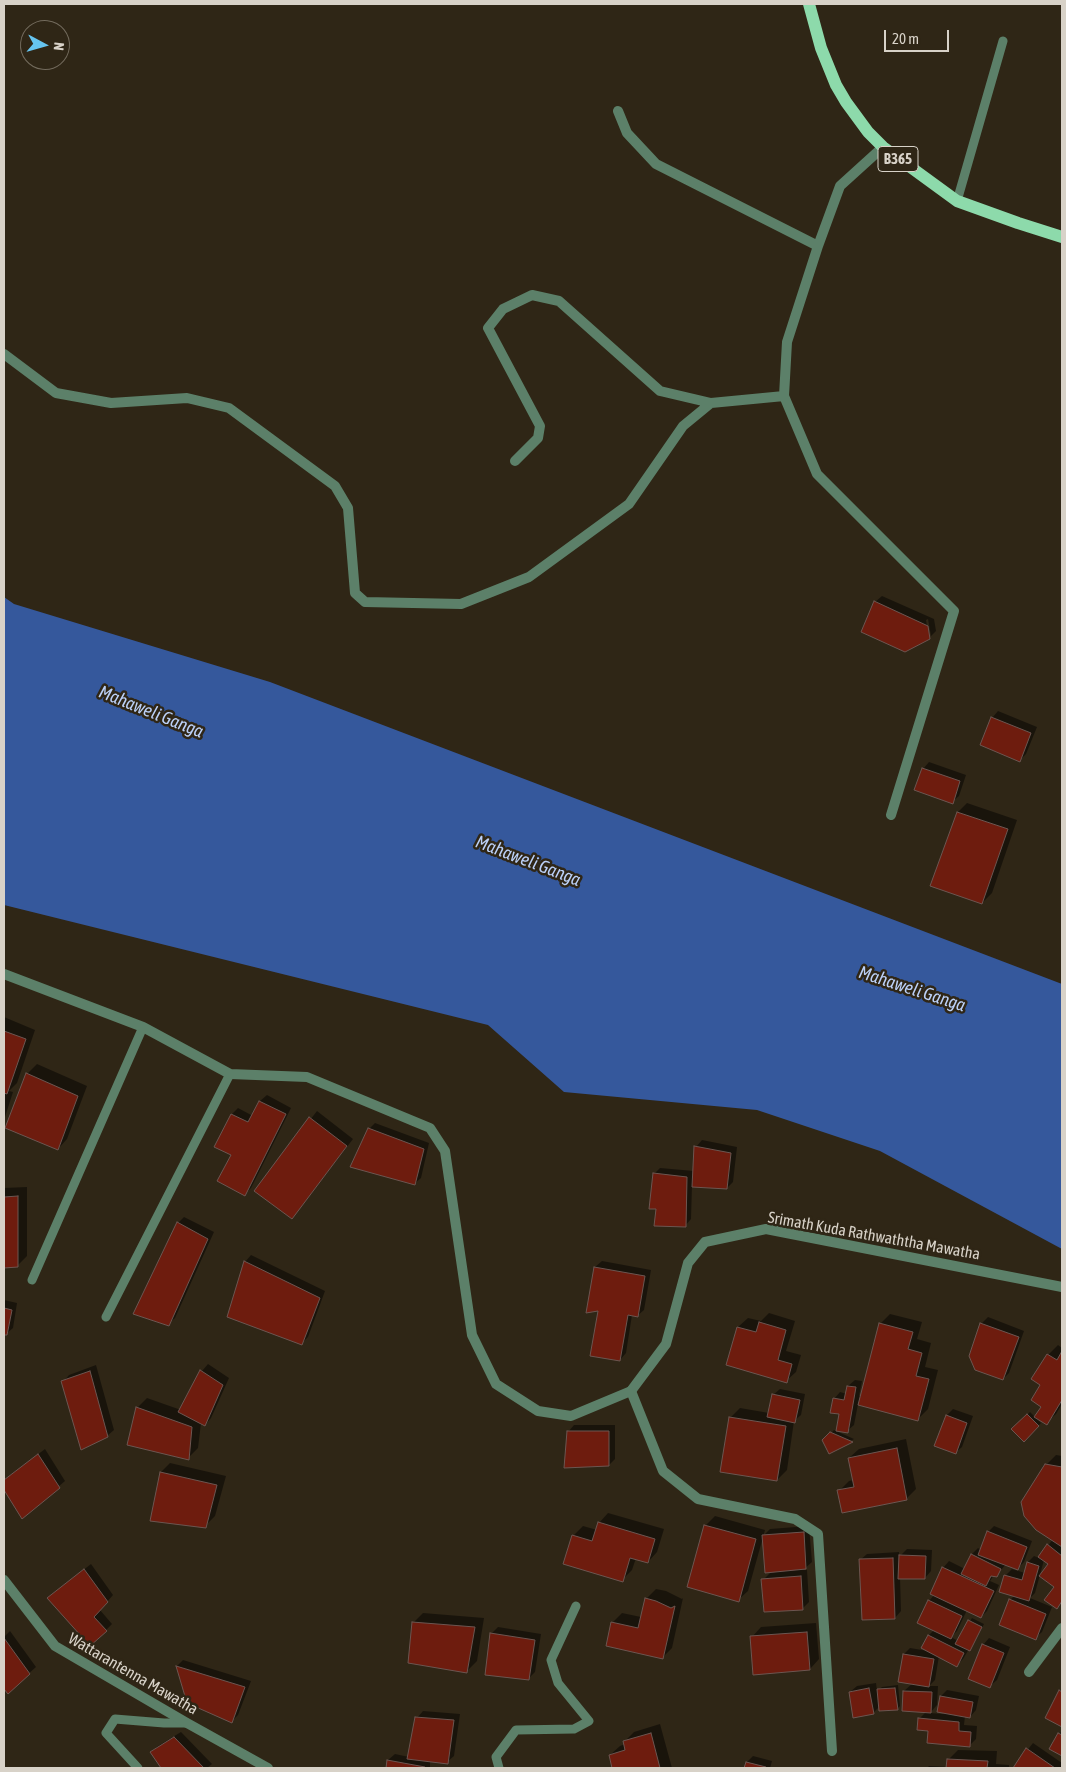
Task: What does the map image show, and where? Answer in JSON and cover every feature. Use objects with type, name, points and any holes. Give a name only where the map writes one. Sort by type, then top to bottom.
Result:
[{"type":"main road","name":"B365","points":[[809,4],[821,48],[836,85],[868,132],[883,147],[957,201],[1062,237]]},
{"type":"street","points":[[618,111],[627,134],[656,164],[818,246]]},
{"type":"street","points":[[883,147],[840,186],[818,246],[787,342],[784,396],[817,474],[954,611],[891,815]]},
{"type":"street","points":[[515,461],[538,438],[540,426],[488,328],[502,309],[532,295],[560,301],[660,391],[711,403],[784,396]]},
{"type":"street","points":[[4,354],[56,393],[111,403],[188,398],[230,408],[334,486],[348,508],[355,593],[365,602],[461,604],[529,577],[629,504],[683,426],[711,403]]},
{"type":"street","points":[[4,974],[143,1027],[230,1074],[307,1077],[430,1128],[445,1151],[472,1335],[496,1384],[538,1411],[571,1416],[631,1391],[663,1471],[698,1499],[795,1518],[818,1534],[832,1751]]},
{"type":"street","name":"Srimath Kuda Rathwaththa Mawatha","points":[[631,1391],[666,1344],[688,1263],[705,1242],[766,1229],[1062,1287]]},
{"type":"street","name":"Wattarantenna Mawatha","points":[[4,1580],[55,1646],[187,1724],[268,1768]]},
{"type":"street","points":[[1029,1672],[1062,1628]]},
{"type":"lane","points":[[957,201],[1003,41]]},
{"type":"lane","points":[[32,1280],[143,1027]]},
{"type":"lane","points":[[106,1317],[230,1074]]},
{"type":"lane","points":[[499,1768],[496,1758],[516,1730],[574,1729],[589,1721],[558,1683],[551,1660],[576,1606]]},
{"type":"lane","points":[[138,1768],[106,1733],[115,1719],[187,1724]]},
{"type":"water","name":"Mahaweli Ganga","points":[[4,597],[14,604],[270,682],[1062,984],[1062,1249],[880,1151],[757,1110],[564,1092],[488,1025],[4,905]]},
{"type":"building","points":[[874,601],[928,626],[930,639],[905,652],[861,632]]},
{"type":"building","points":[[991,717],[1031,733],[1020,762],[980,745]]},
{"type":"building","points":[[922,768],[960,781],[953,804],[914,790]]},
{"type":"building","points":[[957,812],[1008,829],[982,904],[930,886]]},
{"type":"building","points":[[4,1031],[26,1039],[7,1094],[4,1093]]},
{"type":"building","points":[[26,1073],[78,1096],[58,1150],[5,1128]]},
{"type":"building","points":[[259,1101],[286,1114],[245,1196],[217,1181],[231,1155],[214,1147],[231,1114],[248,1122]]},
{"type":"building","points":[[309,1117],[347,1146],[292,1219],[254,1191]]},
{"type":"building","points":[[368,1128],[424,1149],[415,1185],[350,1167]]},
{"type":"building","points":[[694,1146],[731,1153],[727,1189],[692,1187]]},
{"type":"building","points":[[653,1173],[687,1177],[686,1227],[654,1226],[656,1209],[649,1209]]},
{"type":"building","points":[[18,1196],[18,1267],[4,1268],[4,1197]]},
{"type":"building","points":[[177,1222],[208,1239],[169,1326],[133,1314]]},
{"type":"building","points":[[244,1261],[320,1298],[302,1345],[227,1317]]},
{"type":"building","points":[[594,1267],[645,1276],[638,1317],[628,1315],[620,1361],[590,1356],[598,1311],[586,1313]]},
{"type":"building","points":[[4,1308],[12,1310],[7,1335],[4,1335]]},
{"type":"building","points":[[759,1322],[786,1330],[778,1360],[792,1364],[787,1383],[726,1365],[737,1327],[756,1332]]},
{"type":"building","points":[[879,1323],[913,1332],[908,1349],[922,1353],[916,1376],[929,1379],[918,1421],[858,1405]]},
{"type":"building","points":[[980,1323],[1019,1337],[1003,1380],[975,1370],[969,1356]]},
{"type":"building","points":[[1062,1351],[1062,1400],[1047,1425],[1034,1417],[1041,1407],[1031,1400],[1040,1385],[1031,1379],[1047,1354],[1057,1360]]},
{"type":"building","points":[[200,1370],[223,1385],[205,1426],[178,1412]]},
{"type":"building","points":[[90,1371],[108,1437],[81,1450],[61,1381]]},
{"type":"building","points":[[847,1386],[856,1387],[848,1433],[836,1431],[839,1414],[830,1413],[833,1398],[844,1400]]},
{"type":"building","points":[[772,1394],[800,1400],[795,1423],[767,1417]]},
{"type":"building","points":[[136,1407],[192,1427],[189,1460],[127,1445]]},
{"type":"building","points":[[1027,1414],[1039,1426],[1024,1442],[1011,1429]]},
{"type":"building","points":[[946,1415],[967,1423],[956,1454],[934,1446]]},
{"type":"building","points":[[729,1417],[786,1426],[777,1481],[720,1472]]},
{"type":"building","points":[[567,1431],[609,1431],[609,1466],[564,1468]]},
{"type":"building","points":[[830,1432],[853,1442],[829,1454],[822,1440]]},
{"type":"building","points":[[897,1448],[907,1500],[842,1513],[837,1490],[854,1487],[848,1458]]},
{"type":"building","points":[[38,1454],[60,1488],[22,1519],[4,1490],[4,1480]]},
{"type":"building","points":[[1045,1464],[1062,1467],[1062,1547],[1036,1530],[1024,1516],[1021,1502]]},
{"type":"building","points":[[160,1472],[217,1485],[206,1528],[150,1521]]},
{"type":"building","points":[[598,1522],[655,1539],[648,1563],[630,1558],[623,1582],[563,1564],[572,1535],[592,1541]]},
{"type":"building","points":[[704,1525],[756,1539],[739,1602],[687,1587]]},
{"type":"building","points":[[987,1531],[1027,1547],[1018,1570],[978,1555]]},
{"type":"building","points":[[804,1532],[806,1569],[765,1573],[762,1535]]},
{"type":"building","points":[[1047,1544],[1062,1556],[1062,1601],[1057,1609],[1044,1600],[1054,1587],[1039,1576],[1048,1564],[1038,1557]]},
{"type":"building","points":[[971,1554],[1001,1569],[997,1577],[991,1576],[986,1586],[961,1574]]},
{"type":"building","points":[[899,1555],[926,1556],[925,1579],[898,1579]]},
{"type":"building","points":[[893,1558],[895,1619],[862,1620],[859,1559]]},
{"type":"building","points":[[1027,1562],[1039,1566],[1029,1601],[999,1592],[1004,1575],[1022,1580]]},
{"type":"building","points":[[942,1567],[994,1591],[981,1618],[930,1594]]},
{"type":"building","points":[[84,1569],[108,1602],[94,1617],[107,1631],[90,1646],[47,1598]]},
{"type":"building","points":[[801,1576],[803,1610],[764,1612],[761,1579]]},
{"type":"building","points":[[645,1598],[671,1608],[675,1606],[663,1659],[606,1646],[611,1622],[638,1628]]},
{"type":"building","points":[[1009,1599],[1046,1614],[1036,1640],[999,1625]]},
{"type":"building","points":[[928,1600],[962,1616],[951,1639],[917,1623]]},
{"type":"building","points":[[968,1620],[982,1627],[970,1651],[955,1644]]},
{"type":"building","points":[[412,1622],[475,1627],[467,1673],[408,1663]]},
{"type":"building","points":[[807,1632],[810,1670],[753,1675],[750,1636]]},
{"type":"building","points":[[490,1633],[535,1640],[529,1680],[485,1675]]},
{"type":"building","points":[[928,1635],[964,1653],[957,1667],[921,1648]]},
{"type":"building","points":[[4,1638],[30,1674],[8,1694],[4,1689]]},
{"type":"building","points":[[982,1644],[1004,1653],[990,1688],[968,1679]]},
{"type":"building","points":[[903,1654],[934,1659],[929,1687],[898,1682]]},
{"type":"building","points":[[176,1666],[245,1687],[232,1723],[187,1703]]},
{"type":"building","points":[[869,1688],[874,1714],[853,1718],[849,1692]]},
{"type":"building","points":[[895,1688],[898,1710],[879,1711],[877,1689]]},
{"type":"building","points":[[1059,1690],[1062,1692],[1062,1727],[1045,1718]]},
{"type":"building","points":[[903,1691],[932,1692],[931,1713],[902,1711]]},
{"type":"building","points":[[940,1696],[973,1702],[970,1718],[937,1712]]},
{"type":"building","points":[[415,1717],[454,1720],[448,1764],[407,1759]]},
{"type":"building","points":[[918,1718],[959,1722],[959,1731],[971,1732],[970,1747],[927,1743],[928,1731],[917,1730]]},
{"type":"building","points":[[651,1733],[660,1768],[612,1768],[609,1755],[625,1750],[623,1741]]},
{"type":"building","points":[[1058,1733],[1062,1735],[1062,1756],[1049,1749]]},
{"type":"building","points":[[174,1737],[204,1768],[161,1768],[150,1752]]},
{"type":"building","points":[[1026,1748],[1055,1768],[1013,1768]]},
{"type":"building","points":[[947,1759],[988,1761],[987,1768],[946,1768]]},
{"type":"building","points":[[387,1760],[425,1767],[425,1768],[386,1768]]},
{"type":"building","points":[[746,1762],[766,1767],[766,1768],[744,1768]]}]
